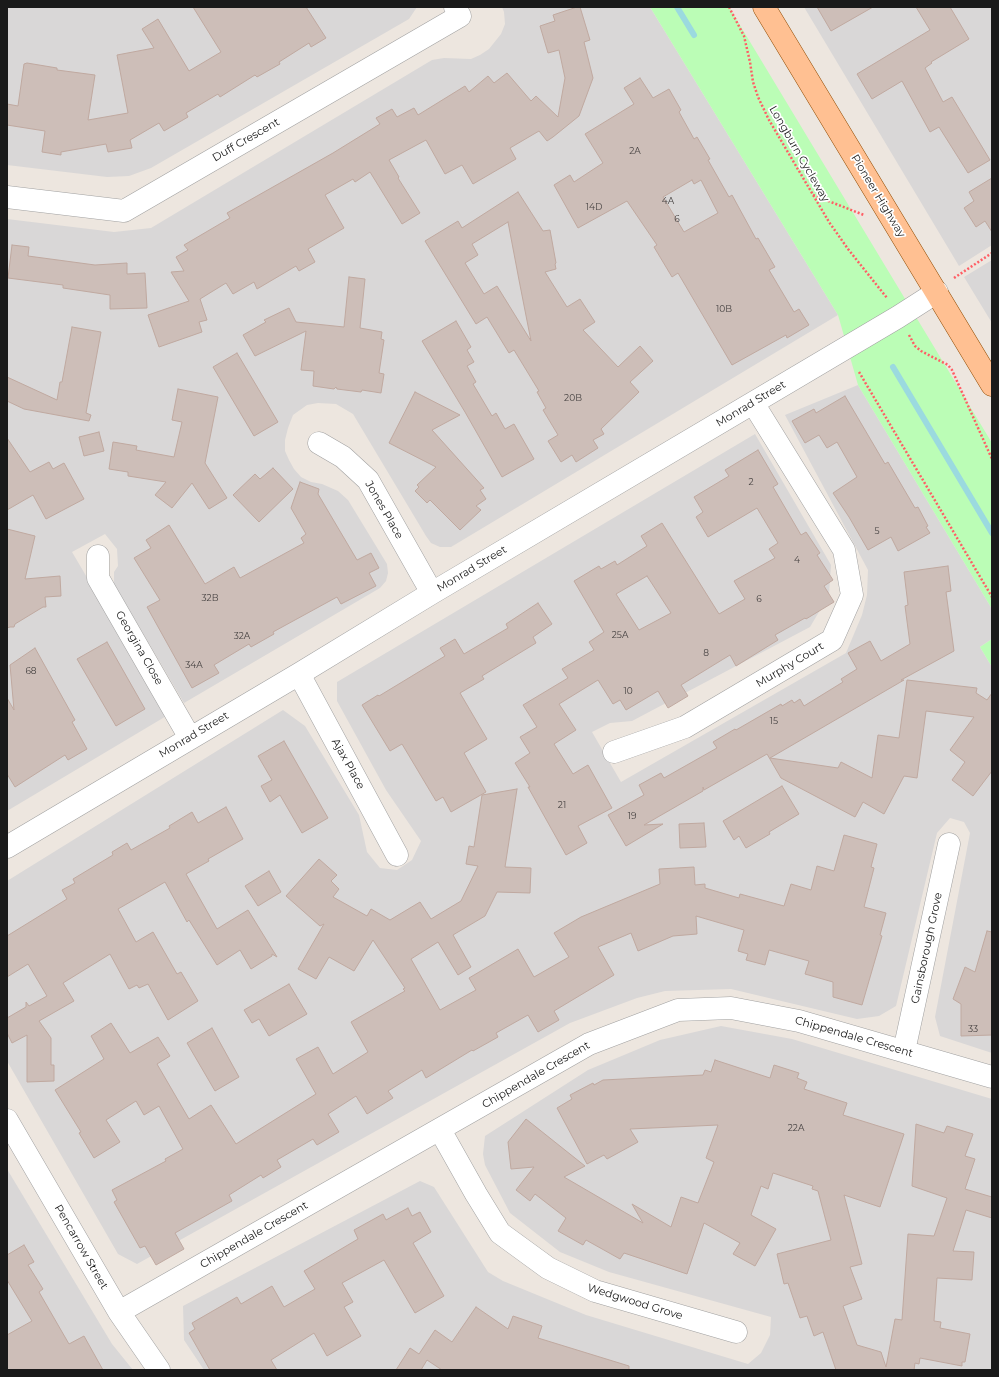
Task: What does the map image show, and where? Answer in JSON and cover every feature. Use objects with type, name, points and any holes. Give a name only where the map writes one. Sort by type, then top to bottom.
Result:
[{"type":"main road","name":"Pioneer Highway","points":[[764,7],[992,385]]},
{"type":"street","name":"Duff Crescent","points":[[7,197],[124,211],[460,16],[455,7]]},
{"type":"street","name":"Monrad Street","points":[[7,847],[886,324],[937,292]]},
{"type":"street","name":"Murphy Court","points":[[614,752],[685,727],[832,640],[852,595],[844,550],[753,402]]},
{"type":"street","name":"Jones Place","points":[[319,443],[343,457],[368,480],[432,593]]},
{"type":"street","name":"Georgina Close","points":[[98,556],[98,578],[190,738]]},
{"type":"street","name":"Ajax Place","points":[[299,674],[397,855]]},
{"type":"street","name":"Gainsborough Grove","points":[[904,1051],[949,844]]},
{"type":"street","name":"Chippendale Crescent","points":[[119,1312],[589,1044],[678,1010],[731,1008],[800,1021],[992,1077]]},
{"type":"street","name":"Pencarrow Street","points":[[7,1120],[119,1312],[159,1370]]},
{"type":"street","name":"Wedgwood Grove","points":[[440,1130],[500,1233],[548,1268],[595,1291],[736,1332]]},
{"type":"path","name":"Longburn Cycleway","points":[[728,7],[744,36],[753,82],[758,97],[769,120],[812,194],[848,249],[885,295]]},
{"type":"path","points":[[812,194],[899,230]]},
{"type":"path","points":[[937,292],[957,275],[992,253]]},
{"type":"path","points":[[911,338],[915,346],[921,351],[948,365],[955,375],[992,459]]},
{"type":"path","points":[[948,365],[952,362]]},
{"type":"path","points":[[859,372],[992,597]]},
{"type":"shaded area","points":[[7,7],[417,7],[409,19],[151,168],[129,176],[107,177],[7,165]]},
{"type":"shaded area","points":[[502,7],[650,7],[838,315],[451,547],[440,547],[431,543],[353,414],[336,404],[318,403],[307,405],[293,415],[288,428],[285,440],[285,451],[289,460],[301,477],[338,491],[348,500],[387,564],[388,573],[386,581],[380,588],[184,703],[114,584],[114,572],[118,566],[117,549],[105,534],[72,552],[168,715],[7,811],[7,219],[114,232],[151,228],[432,60],[444,58],[471,59],[480,55],[489,49],[501,34],[505,24]]},
{"type":"shaded area","points":[[804,7],[992,7],[992,245],[959,266]]},
{"type":"shaded area","points":[[992,260],[992,323],[964,277]]},
{"type":"shaded area","points":[[858,385],[992,609],[992,639],[980,647],[992,667],[992,1053],[940,1036],[935,1017],[970,833],[964,822],[950,818],[937,833],[896,1006],[879,1016],[857,1019],[731,989],[665,991],[637,998],[570,1023],[137,1264],[118,1254],[7,1061],[7,881],[283,710],[305,726],[359,815],[367,852],[380,868],[397,870],[412,860],[421,841],[386,790],[337,701],[337,682],[755,434],[831,565],[829,595],[810,627],[632,721],[610,723],[592,732],[621,782],[846,653],[862,615],[867,595],[868,570],[785,415]]},
{"type":"shaded area","points":[[721,1026],[792,1039],[992,1099],[992,1370],[204,1370],[184,1340],[183,1306],[420,1181],[434,1187],[488,1272],[503,1281],[586,1315],[748,1364],[761,1353],[770,1335],[771,1317],[609,1272],[560,1252],[510,1213],[485,1165],[483,1154],[485,1136],[588,1070],[660,1040]]},
{"type":"shaded area","points":[[7,1169],[112,1344],[133,1370],[7,1370]]},
{"type":"green space","points":[[650,7],[729,7],[992,443],[992,609],[858,385],[838,315]]},
{"type":"green space","points":[[992,639],[992,667],[980,647]]},
{"type":"building","points":[[193,7],[306,7],[326,38],[311,47],[309,43],[279,62],[280,64],[257,77],[255,75],[220,97],[218,94],[186,113],[188,117],[164,131],[159,123],[130,140],[132,148],[108,152],[106,144],[61,152],[61,155],[42,152],[45,131],[7,125],[7,104],[18,106],[24,64],[27,63],[57,68],[57,70],[95,75],[88,120],[128,113],[117,55],[154,48],[142,29],[158,19],[189,71],[221,52]]},
{"type":"building","points":[[580,7],[590,40],[584,42],[593,78],[579,116],[547,141],[539,131],[510,148],[516,159],[473,184],[462,165],[445,174],[426,140],[389,160],[399,177],[398,178],[420,213],[402,224],[370,172],[355,182],[353,179],[325,195],[344,228],[308,249],[315,262],[299,271],[296,266],[257,289],[254,282],[233,294],[226,283],[200,299],[207,320],[199,322],[202,332],[159,347],[148,315],[189,301],[171,272],[184,271],[176,257],[188,250],[184,245],[230,218],[227,213],[333,153],[380,124],[376,118],[392,109],[397,117],[414,108],[418,115],[465,86],[469,92],[488,76],[494,83],[507,73],[531,101],[536,96],[558,117],[565,78],[559,50],[548,53],[540,26],[555,21],[553,15]]},
{"type":"building","points":[[817,7],[873,7],[831,31]]},
{"type":"building","points":[[916,7],[950,7],[969,39],[931,62],[932,63],[925,68],[943,102],[952,97],[990,160],[968,173],[939,127],[930,132],[902,81],[872,99],[857,74],[930,30]]},
{"type":"building","points":[[640,78],[653,98],[669,89],[681,110],[679,112],[694,139],[697,137],[729,197],[732,195],[756,239],[758,238],[775,267],[769,270],[794,312],[799,309],[809,325],[787,338],[786,335],[732,365],[678,273],[672,277],[654,247],[657,245],[627,201],[578,228],[554,185],[570,175],[574,182],[603,163],[585,134],[634,104],[624,88]],"holes":[[[692,180],[694,184],[701,180],[718,213],[684,232],[663,197]]]},
{"type":"building","points":[[992,178],[992,232],[985,221],[976,227],[964,208],[974,201],[969,192]]},
{"type":"building","points":[[518,192],[543,231],[550,230],[556,269],[545,272],[567,307],[580,299],[595,322],[583,330],[618,367],[640,346],[653,361],[630,382],[639,392],[601,429],[604,434],[593,440],[598,448],[576,462],[572,455],[561,462],[548,441],[558,435],[543,410],[546,408],[537,392],[539,391],[514,350],[509,353],[487,317],[476,324],[425,241],[458,221],[462,228]],"holes":[[[508,222],[531,341],[497,286],[484,294],[465,263],[478,255],[472,244]]]},
{"type":"building","points":[[12,245],[29,247],[28,256],[95,265],[127,263],[127,274],[145,273],[147,308],[110,309],[110,295],[63,288],[63,285],[8,278]]},
{"type":"building","points":[[349,277],[365,279],[360,328],[382,332],[381,339],[384,340],[379,373],[384,374],[381,393],[362,390],[361,392],[337,389],[336,387],[334,389],[313,386],[314,371],[301,370],[306,331],[255,356],[243,335],[266,322],[264,320],[289,308],[296,322],[344,327]]},
{"type":"building","points":[[456,321],[471,347],[467,350],[474,362],[467,366],[476,382],[473,384],[492,416],[496,413],[505,429],[514,424],[534,459],[502,477],[422,341]]},
{"type":"building","points":[[72,327],[101,332],[86,413],[91,415],[89,421],[24,409],[7,401],[7,377],[57,400],[60,382],[62,382]]},
{"type":"building","points":[[237,353],[278,422],[254,436],[213,367]]},
{"type":"building","points":[[178,389],[218,397],[205,463],[227,498],[209,509],[192,483],[172,508],[155,495],[166,482],[128,476],[128,472],[109,469],[113,442],[137,446],[136,450],[174,457],[182,422],[172,420]]},
{"type":"building","points":[[415,392],[460,415],[432,430],[484,488],[480,490],[486,499],[476,506],[481,510],[460,530],[430,500],[427,503],[415,491],[419,487],[417,485],[436,467],[389,443]]},
{"type":"building","points":[[845,396],[885,464],[888,462],[915,508],[918,507],[928,526],[926,527],[930,533],[898,551],[891,537],[868,550],[833,493],[857,477],[837,442],[827,448],[819,435],[805,443],[792,421],[814,409],[816,413]]},
{"type":"building","points":[[99,432],[104,451],[84,456],[79,437]]},
{"type":"building","points":[[7,438],[30,472],[49,462],[53,469],[64,463],[84,499],[46,519],[33,495],[7,510]]},
{"type":"building","points":[[758,450],[778,484],[773,487],[801,535],[806,532],[820,553],[817,555],[833,580],[824,586],[834,602],[775,635],[778,640],[736,666],[730,655],[681,685],[688,696],[668,708],[658,691],[626,710],[620,700],[613,704],[598,680],[559,704],[576,730],[554,744],[573,774],[588,765],[612,808],[578,826],[587,843],[566,855],[528,787],[530,787],[515,763],[530,753],[520,737],[537,727],[523,705],[568,678],[562,669],[594,650],[589,642],[604,632],[574,581],[599,566],[601,569],[615,561],[617,565],[647,546],[641,536],[662,523],[719,614],[745,599],[734,581],[775,558],[769,549],[778,543],[757,508],[708,537],[696,517],[703,512],[694,497],[729,476],[725,470]],"holes":[[[647,576],[671,613],[639,630],[616,594]]]},
{"type":"building","points":[[273,468],[293,489],[259,522],[233,495],[255,474],[260,479]]},
{"type":"building","points":[[300,482],[319,489],[318,494],[357,560],[371,553],[379,568],[369,573],[376,586],[341,604],[337,597],[273,632],[274,634],[251,647],[249,644],[214,665],[219,673],[192,688],[147,607],[160,600],[134,558],[151,548],[146,540],[169,525],[205,584],[234,567],[240,578],[304,543],[301,538],[306,534],[291,508]]},
{"type":"building","points":[[7,529],[35,536],[25,579],[60,576],[61,596],[45,597],[46,607],[43,607],[15,624],[14,627],[7,628]]},
{"type":"building","points":[[948,566],[951,591],[946,592],[954,651],[901,680],[904,680],[770,758],[838,768],[841,762],[872,778],[878,735],[899,738],[907,680],[977,688],[976,693],[987,700],[992,693],[992,771],[973,796],[952,780],[965,762],[950,750],[974,717],[926,711],[917,778],[904,776],[884,814],[863,802],[855,817],[781,778],[767,754],[704,790],[703,787],[703,791],[644,825],[663,824],[626,846],[608,815],[644,795],[639,785],[661,773],[664,778],[717,748],[713,742],[781,704],[782,706],[792,700],[794,703],[800,699],[804,706],[843,682],[841,679],[857,669],[848,653],[870,641],[881,661],[910,644],[905,606],[908,605],[904,572]]},
{"type":"building","points":[[538,603],[552,624],[533,637],[536,643],[482,676],[484,679],[460,693],[487,739],[464,753],[486,792],[451,812],[443,797],[436,801],[402,744],[390,751],[362,705],[445,656],[440,648],[455,639],[464,654],[508,628],[506,624]]},
{"type":"building","points":[[107,642],[145,709],[116,726],[77,659]]},
{"type":"building","points":[[35,648],[75,720],[72,722],[87,749],[68,760],[65,755],[15,787],[7,774],[7,698],[14,710],[10,665]]},
{"type":"building","points":[[284,741],[328,818],[302,833],[280,795],[270,802],[261,786],[272,780],[258,756]]},
{"type":"building","points":[[782,786],[799,814],[746,848],[739,836],[734,840],[723,821]]},
{"type":"building","points":[[517,789],[505,867],[531,868],[530,893],[497,892],[485,916],[453,935],[471,967],[458,975],[438,942],[411,959],[440,1010],[476,990],[469,978],[518,949],[534,977],[569,957],[554,933],[581,917],[660,884],[659,869],[694,867],[695,885],[705,884],[705,888],[739,898],[740,894],[784,906],[791,884],[811,890],[817,866],[834,871],[844,835],[877,844],[871,867],[874,868],[864,907],[886,913],[880,935],[882,936],[862,1005],[833,997],[833,982],[805,974],[809,961],[769,950],[765,965],[746,960],[748,954],[738,951],[744,930],[696,916],[697,934],[673,936],[638,951],[631,933],[598,947],[614,975],[554,1011],[559,1020],[538,1032],[528,1015],[496,1033],[498,1037],[473,1051],[472,1050],[426,1078],[422,1070],[388,1091],[393,1098],[367,1114],[356,1096],[328,1114],[339,1132],[317,1145],[313,1139],[277,1160],[281,1167],[263,1178],[261,1175],[229,1195],[232,1201],[175,1233],[184,1249],[156,1265],[145,1246],[140,1248],[114,1202],[117,1200],[112,1190],[166,1161],[165,1159],[183,1149],[159,1106],[144,1115],[136,1101],[106,1120],[120,1142],[94,1158],[79,1133],[81,1132],[55,1090],[104,1059],[91,1036],[111,1023],[130,1053],[158,1037],[170,1056],[157,1064],[189,1119],[211,1105],[236,1144],[316,1094],[296,1059],[318,1047],[333,1074],[368,1052],[351,1022],[405,991],[403,989],[405,988],[373,940],[354,971],[329,957],[316,979],[298,969],[324,924],[320,926],[286,896],[319,859],[337,875],[331,881],[339,889],[333,897],[367,916],[371,909],[390,920],[420,902],[431,919],[461,901],[478,866],[466,864],[469,846],[474,847],[482,795]]},
{"type":"building","points":[[226,807],[243,839],[208,859],[209,861],[186,874],[217,929],[248,910],[277,957],[272,954],[272,956],[251,969],[240,950],[217,965],[189,920],[187,922],[165,882],[118,909],[136,942],[153,932],[177,974],[181,972],[198,1001],[168,1020],[148,984],[139,988],[137,985],[129,989],[110,954],[63,983],[74,1001],[39,1021],[51,1038],[51,1065],[54,1065],[54,1081],[27,1082],[27,1035],[12,1043],[7,1033],[7,1018],[26,1007],[26,1002],[29,1006],[47,996],[28,964],[7,977],[7,936],[67,899],[62,890],[75,883],[73,879],[113,855],[112,852],[127,843],[131,850],[170,828],[169,826],[192,812],[198,823]]},
{"type":"building","points":[[704,823],[706,847],[680,848],[679,824]]},
{"type":"building","points":[[269,871],[281,892],[258,906],[245,886]]},
{"type":"building","points":[[987,931],[992,932],[992,1035],[961,1036],[961,1004],[953,999],[965,967],[975,972]]},
{"type":"building","points":[[289,984],[307,1014],[269,1036],[259,1019],[252,1023],[244,1010]]},
{"type":"building","points":[[212,1028],[239,1077],[215,1091],[187,1043]]},
{"type":"building","points":[[715,1060],[770,1078],[774,1065],[799,1073],[797,1078],[807,1082],[804,1089],[847,1103],[843,1115],[904,1134],[880,1207],[844,1195],[862,1264],[850,1267],[862,1299],[843,1306],[857,1345],[881,1352],[886,1367],[895,1319],[902,1320],[908,1234],[934,1236],[947,1198],[912,1186],[916,1124],[944,1133],[947,1126],[973,1134],[965,1156],[975,1159],[965,1189],[992,1197],[992,1218],[966,1210],[953,1251],[974,1252],[972,1280],[937,1278],[934,1321],[941,1322],[940,1328],[970,1334],[965,1362],[962,1362],[962,1366],[920,1358],[919,1364],[915,1363],[914,1370],[836,1370],[823,1332],[814,1336],[807,1316],[800,1318],[788,1283],[784,1284],[777,1254],[831,1240],[818,1191],[812,1189],[813,1186],[773,1173],[768,1189],[761,1186],[751,1215],[776,1229],[755,1266],[733,1254],[740,1243],[704,1223],[687,1274],[624,1253],[620,1259],[586,1240],[583,1245],[558,1231],[566,1218],[535,1194],[530,1201],[516,1190],[534,1167],[511,1169],[508,1142],[526,1119],[585,1166],[564,1177],[643,1223],[632,1204],[671,1227],[681,1197],[698,1203],[714,1162],[706,1158],[718,1125],[630,1129],[638,1142],[607,1159],[604,1155],[587,1164],[557,1108],[572,1099],[570,1095],[593,1083],[594,1085],[603,1080],[703,1075],[705,1070],[711,1072]]},
{"type":"building","points":[[408,1208],[412,1216],[420,1212],[431,1232],[413,1243],[444,1296],[415,1313],[384,1260],[342,1283],[353,1302],[344,1307],[361,1336],[327,1356],[314,1333],[271,1360],[277,1370],[210,1370],[189,1333],[195,1329],[192,1323],[237,1297],[241,1304],[272,1286],[284,1307],[315,1289],[304,1271],[358,1239],[354,1230],[383,1214],[386,1220]]},
{"type":"building","points":[[24,1245],[34,1262],[28,1265],[43,1289],[39,1292],[69,1344],[84,1336],[103,1370],[7,1370],[7,1335],[32,1321],[7,1280],[7,1255]]},
{"type":"building","points":[[476,1307],[508,1329],[513,1316],[542,1326],[538,1338],[629,1366],[629,1370],[442,1370],[427,1360],[421,1370],[396,1370],[410,1348],[419,1354],[435,1330],[452,1342]]},
{"type":"waterway","points":[[677,7],[694,35]]},
{"type":"waterway","points":[[893,367],[992,533]]}]
